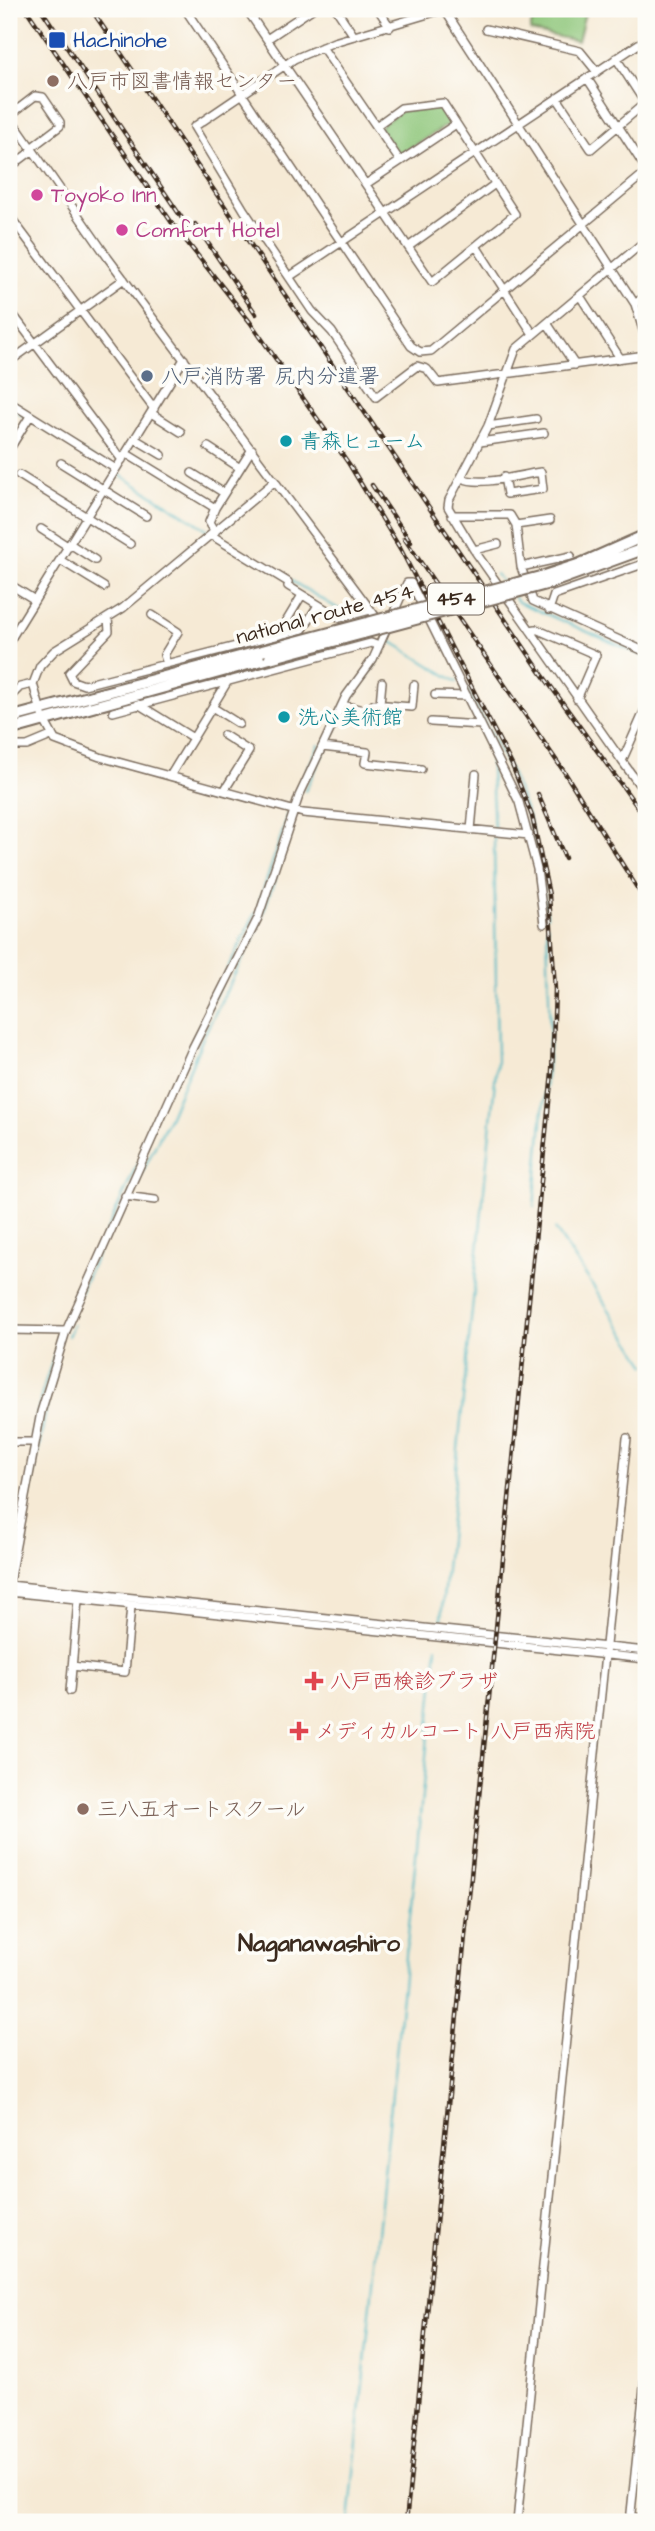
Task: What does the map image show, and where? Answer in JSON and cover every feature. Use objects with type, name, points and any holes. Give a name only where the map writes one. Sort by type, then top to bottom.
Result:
[{"type":"highway","name":"national route 454","points":[[266,654],[544,576],[578,565],[646,535]]},
{"type":"highway","name":"national route 454","points":[[9,719],[550,583],[646,548]]},
{"type":"highway","name":"national route 454","points":[[9,730],[41,713]]},
{"type":"street","points":[[185,9],[411,346],[420,352],[431,351],[646,170],[587,78]]},
{"type":"street","points":[[255,9],[250,13],[432,282],[515,214],[443,103],[401,107],[376,127]]},
{"type":"street","points":[[267,39],[312,9]]},
{"type":"street","points":[[336,9],[354,36]]},
{"type":"street","points":[[378,9],[390,27]]},
{"type":"street","points":[[646,340],[646,330],[635,304],[444,9],[321,47],[285,65],[194,127],[289,277],[376,397],[417,366],[427,369],[438,383],[646,355]]},
{"type":"street","points":[[641,9],[646,17]]},
{"type":"street","points":[[486,29],[580,51],[597,72]]},
{"type":"street","points":[[289,277],[646,38]]},
{"type":"street","points":[[321,47],[400,162]]},
{"type":"street","points":[[556,98],[591,149],[645,103],[616,58]]},
{"type":"street","points":[[9,168],[32,149],[57,129],[60,122],[40,96],[9,116],[12,129],[32,149],[124,279],[386,630]]},
{"type":"street","points":[[366,184],[456,124]]},
{"type":"street","points":[[408,247],[495,184]]},
{"type":"street","points":[[9,215],[152,411],[181,432]]},
{"type":"street","points":[[646,240],[516,349],[488,426],[449,500],[452,515],[474,551],[646,794]]},
{"type":"street","points":[[476,246],[533,334]]},
{"type":"street","points":[[9,362],[124,279]]},
{"type":"street","points":[[635,304],[646,295]]},
{"type":"street","points":[[580,296],[620,358]]},
{"type":"street","points":[[9,309],[124,457],[215,508]]},
{"type":"street","points":[[547,323],[575,365]]},
{"type":"street","points":[[9,642],[184,359]]},
{"type":"street","points":[[9,402],[115,471]]},
{"type":"street","points":[[9,450],[30,415]]},
{"type":"street","points":[[488,426],[536,419]]},
{"type":"street","points":[[480,442],[544,433]]},
{"type":"street","points":[[135,439],[162,455]]},
{"type":"street","points":[[208,447],[240,468]]},
{"type":"street","points":[[252,449],[215,508],[209,522],[213,534],[340,618],[370,611]]},
{"type":"street","points":[[61,463],[146,516]]},
{"type":"street","points":[[461,478],[470,481],[541,472],[543,489],[507,494],[504,477]]},
{"type":"street","points":[[192,473],[224,493]]},
{"type":"street","points":[[19,475],[130,544]]},
{"type":"street","points":[[275,481],[108,618],[54,651],[40,666],[33,684],[51,736],[68,747],[293,811],[529,835]]},
{"type":"street","points":[[452,515],[505,513],[515,520],[522,567],[533,601],[646,652]]},
{"type":"street","points":[[516,525],[550,520]]},
{"type":"street","points":[[41,529],[95,560]]},
{"type":"street","points":[[474,551],[498,544]]},
{"type":"street","points":[[522,567],[571,556]]},
{"type":"street","points":[[60,560],[104,587]]},
{"type":"street","points":[[549,610],[554,595],[646,563]]},
{"type":"street","points":[[544,924],[529,835],[509,778],[411,583],[407,583],[379,646],[342,705],[293,811],[258,918],[193,1048],[165,1117],[125,1196],[66,1331],[48,1382],[9,1583],[606,1651],[646,1658]]},
{"type":"street","points":[[9,584],[35,600]]},
{"type":"street","points":[[278,635],[302,595]]},
{"type":"street","points":[[108,618],[109,631],[69,673],[73,681],[84,685],[303,629],[318,605]]},
{"type":"street","points":[[152,615],[178,632],[164,655],[167,664]]},
{"type":"street","points":[[9,622],[18,627]]},
{"type":"street","points":[[530,630],[536,629],[596,655],[577,699]]},
{"type":"street","points":[[113,712],[371,643],[379,646]]},
{"type":"street","points":[[170,776],[228,681]]},
{"type":"street","points":[[380,704],[382,682]]},
{"type":"street","points":[[9,698],[20,687],[33,684]]},
{"type":"street","points":[[342,705],[368,711],[374,704],[412,707],[415,685]]},
{"type":"street","points":[[435,695],[467,696]]},
{"type":"street","points":[[138,704],[193,738]]},
{"type":"street","points":[[212,707],[239,724]]},
{"type":"street","points":[[622,761],[646,707]]},
{"type":"street","points":[[431,722],[481,725]]},
{"type":"street","points":[[224,735],[249,751],[224,791]]},
{"type":"street","points":[[9,746],[27,746],[51,736]]},
{"type":"street","points":[[323,747],[367,752],[365,763],[421,769]]},
{"type":"street","points":[[471,830],[476,774]]},
{"type":"street","points":[[125,1196],[155,1200]]},
{"type":"street","points":[[9,1330],[66,1331]]},
{"type":"street","points":[[517,2522],[627,1438]]},
{"type":"street","points":[[9,1442],[36,1442]]},
{"type":"street","points":[[9,1592],[78,1601],[606,1651],[646,1651]]},
{"type":"street","points":[[70,1691],[78,1601]]},
{"type":"street","points":[[72,1666],[125,1672],[131,1605]]},
{"type":"street","points":[[646,2368],[631,2520],[646,2518]]},
{"type":"green space","points":[[535,9],[586,9],[578,41],[530,31]]},
{"type":"green space","points":[[439,106],[451,121],[449,124],[399,155],[380,129],[381,125],[402,110]]},
{"type":"waterway","points":[[9,407],[26,417]]},
{"type":"waterway","points":[[31,420],[94,459]]},
{"type":"waterway","points":[[117,473],[210,531]]},
{"type":"waterway","points":[[496,574],[502,582]]},
{"type":"waterway","points":[[290,580],[345,613]]},
{"type":"waterway","points":[[514,597],[518,602],[646,657]]},
{"type":"waterway","points":[[387,639],[457,682]]},
{"type":"waterway","points":[[348,703],[373,668],[387,639]]},
{"type":"waterway","points":[[465,687],[511,773],[529,819],[539,864]]},
{"type":"waterway","points":[[328,744],[345,708]]},
{"type":"waterway","points":[[299,788],[319,745]]},
{"type":"waterway","points":[[305,791],[325,749]]},
{"type":"waterway","points":[[490,749],[494,830]]},
{"type":"waterway","points":[[259,903],[289,812]]},
{"type":"waterway","points":[[441,1619],[497,1061],[494,836]]},
{"type":"waterway","points":[[131,1195],[170,1116],[204,1035],[257,930],[276,876]]},
{"type":"waterway","points":[[542,884],[547,916]]},
{"type":"waterway","points":[[193,1039],[256,912]]},
{"type":"waterway","points":[[534,1207],[550,1034],[547,925]]},
{"type":"waterway","points":[[63,1329],[138,1162]]},
{"type":"waterway","points":[[555,1229],[646,1365]]},
{"type":"waterway","points":[[68,1336],[73,1325]]},
{"type":"waterway","points":[[32,1436],[43,1389],[61,1334]]},
{"type":"waterway","points":[[13,1578],[47,1405]]},
{"type":"waterway","points":[[9,1559],[17,1523]]},
{"type":"waterway","points":[[349,2522],[437,1647]]},
{"type":"railway","points":[[26,9],[172,223],[250,322],[349,464],[401,550],[512,765],[532,816],[549,895],[555,990],[552,1072],[406,2522]]},
{"type":"railway","points":[[41,9],[196,239]]},
{"type":"railway","points":[[91,9],[542,674],[646,819]]},
{"type":"railway","points":[[195,224],[256,314]]},
{"type":"railway","points":[[372,485],[411,542]]},
{"type":"railway","points":[[404,538],[565,773],[646,902]]},
{"type":"railway","points":[[538,794],[565,858]]},
{"type":"place","name":"Hachinohe","points":[[57,40]]},
{"type":"place","name":"八戸市図書情報センター","points":[[53,81]]},
{"type":"place","name":"Toyoko Inn","points":[[37,195]]},
{"type":"place","name":"Comfort Hotel","points":[[122,230]]},
{"type":"place","name":"八戸消防署 尻内分遣署","points":[[147,376]]},
{"type":"place","name":"青森ヒューム","points":[[286,441]]},
{"type":"place","name":"洗心美術館","points":[[284,717]]},
{"type":"place","name":"八戸西検診プラザ","points":[[314,1681]]},
{"type":"place","name":"メディカルコート 八戸西病院","points":[[299,1731]]},
{"type":"place","name":"三八五オートスクール","points":[[83,1809]]},
{"type":"district","name":"Naganawashiro","points":[[319,1944]]}]
